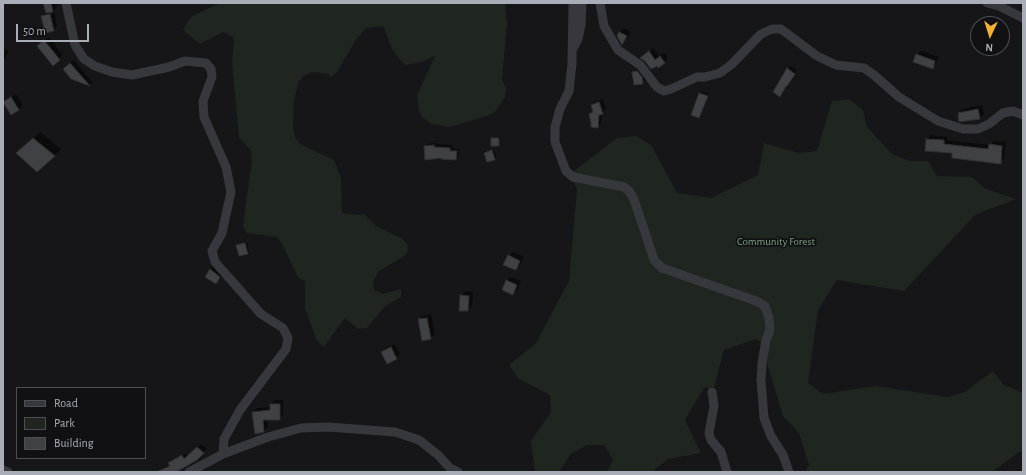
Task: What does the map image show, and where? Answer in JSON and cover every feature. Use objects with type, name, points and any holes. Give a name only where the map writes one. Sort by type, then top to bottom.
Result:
[{"type":"street","points":[[66,3],[75,45],[84,59],[95,66],[112,72],[132,74],[169,67],[184,61],[206,63],[211,69],[212,77],[203,101],[204,117],[226,167],[231,192],[222,233],[212,251],[215,262],[261,314],[283,328],[288,338],[286,349],[237,416],[224,439],[222,454]]},
{"type":"street","points":[[573,3],[572,64],[569,91],[560,109],[555,127],[556,142],[566,171],[574,177],[624,186],[630,192],[641,219],[654,260],[662,268],[756,301],[765,306],[769,318],[770,330],[766,340],[762,362],[761,380],[764,418],[771,436],[784,455],[789,472]]},
{"type":"street","points":[[572,50],[578,39],[582,25],[582,3]]},
{"type":"street","points":[[600,3],[604,26],[618,50],[640,65],[657,87],[664,90],[671,89],[697,76],[705,77],[720,73],[732,64],[761,34],[772,30],[781,29],[817,56],[836,65],[864,68],[899,97],[938,121],[963,129],[978,129],[989,124],[1003,113],[1013,111],[1023,115]]},
{"type":"street","points":[[987,3],[999,6],[1023,18]]},
{"type":"street","points":[[712,392],[714,406],[709,433],[711,440],[721,452],[727,472]]},
{"type":"street","points":[[189,472],[222,454],[268,437],[301,428],[328,427],[394,432],[419,440],[438,455],[450,468],[458,472]]},
{"type":"street","points":[[3,470],[8,472]]},
{"type":"green space","points":[[220,3],[505,3],[507,24],[502,79],[506,88],[505,97],[495,112],[487,116],[449,127],[432,124],[424,119],[419,112],[417,95],[435,56],[422,62],[405,65],[393,51],[383,26],[366,28],[355,41],[337,72],[330,78],[329,74],[312,72],[303,76],[298,83],[294,101],[293,128],[295,137],[300,144],[334,160],[341,178],[342,213],[364,214],[376,226],[401,238],[408,245],[407,254],[378,272],[373,282],[374,290],[383,294],[401,289],[401,297],[385,306],[367,328],[358,329],[345,318],[324,347],[317,341],[305,308],[305,282],[298,277],[282,244],[277,237],[247,233],[243,226],[252,159],[251,151],[239,137],[232,62],[234,38],[223,32],[200,44],[183,30],[192,16]]},
{"type":"green space","name":"Community Forest","points":[[849,99],[863,110],[867,127],[892,154],[910,161],[928,161],[937,176],[972,177],[986,189],[1016,199],[975,215],[904,291],[837,280],[818,310],[808,383],[823,394],[876,386],[948,397],[965,392],[993,371],[1004,385],[1023,393],[1023,451],[1019,452],[992,472],[805,472],[809,465],[799,433],[783,416],[767,363],[768,347],[756,339],[724,350],[714,387],[704,388],[685,420],[701,453],[668,459],[652,472],[607,472],[613,460],[604,445],[587,445],[571,454],[559,472],[535,472],[531,441],[551,412],[550,395],[519,379],[509,365],[536,343],[569,281],[577,189],[570,174],[617,138],[636,136],[651,145],[677,193],[711,198],[758,175],[764,143],[799,153],[817,151],[832,101]]},
{"type":"building","points":[[43,3],[51,3],[53,12],[46,13]]},
{"type":"building","points":[[50,14],[54,31],[45,33],[41,16]]},
{"type":"building","points":[[619,32],[627,36],[622,45],[617,36]]},
{"type":"building","points":[[44,40],[60,60],[53,66],[37,46]]},
{"type":"building","points":[[649,51],[655,60],[660,56],[665,63],[658,68],[657,66],[651,69],[645,61],[640,58]]},
{"type":"building","points":[[916,54],[935,61],[933,69],[913,62]]},
{"type":"building","points":[[70,63],[90,86],[71,79],[63,69]]},
{"type":"building","points":[[787,68],[795,74],[780,97],[773,92]]},
{"type":"building","points":[[637,71],[642,77],[643,84],[634,85],[632,72]]},
{"type":"building","points":[[699,93],[708,96],[699,118],[691,115]]},
{"type":"building","points":[[11,97],[19,110],[11,115],[3,102]]},
{"type":"building","points":[[599,102],[603,114],[599,115],[598,128],[591,127],[589,114],[593,112],[591,105]]},
{"type":"building","points":[[978,109],[980,119],[959,122],[958,113]]},
{"type":"building","points":[[33,138],[55,156],[37,172],[16,153]]},
{"type":"building","points":[[491,138],[499,138],[499,146],[491,146]]},
{"type":"building","points":[[926,139],[944,140],[944,144],[988,149],[989,144],[1002,146],[1001,164],[952,158],[952,153],[925,151]]},
{"type":"building","points":[[434,145],[434,147],[450,148],[450,151],[457,151],[456,160],[441,158],[425,160],[424,146]]},
{"type":"building","points":[[492,150],[495,160],[487,162],[484,153]]},
{"type":"building","points":[[245,243],[248,254],[239,256],[236,245]]},
{"type":"building","points":[[508,255],[520,261],[516,270],[503,265]]},
{"type":"building","points":[[210,269],[220,277],[216,284],[205,277]]},
{"type":"building","points":[[506,280],[517,285],[513,295],[502,290]]},
{"type":"building","points":[[460,295],[469,296],[468,311],[459,311]]},
{"type":"building","points":[[427,318],[431,339],[422,341],[418,319]]},
{"type":"building","points":[[391,347],[397,359],[387,364],[381,352]]},
{"type":"building","points":[[270,404],[280,404],[280,420],[263,420],[264,432],[255,434],[252,412],[270,410]]},
{"type":"building","points":[[197,447],[204,453],[197,460],[176,472],[156,472],[170,466],[168,463],[182,455],[184,459]]}]
